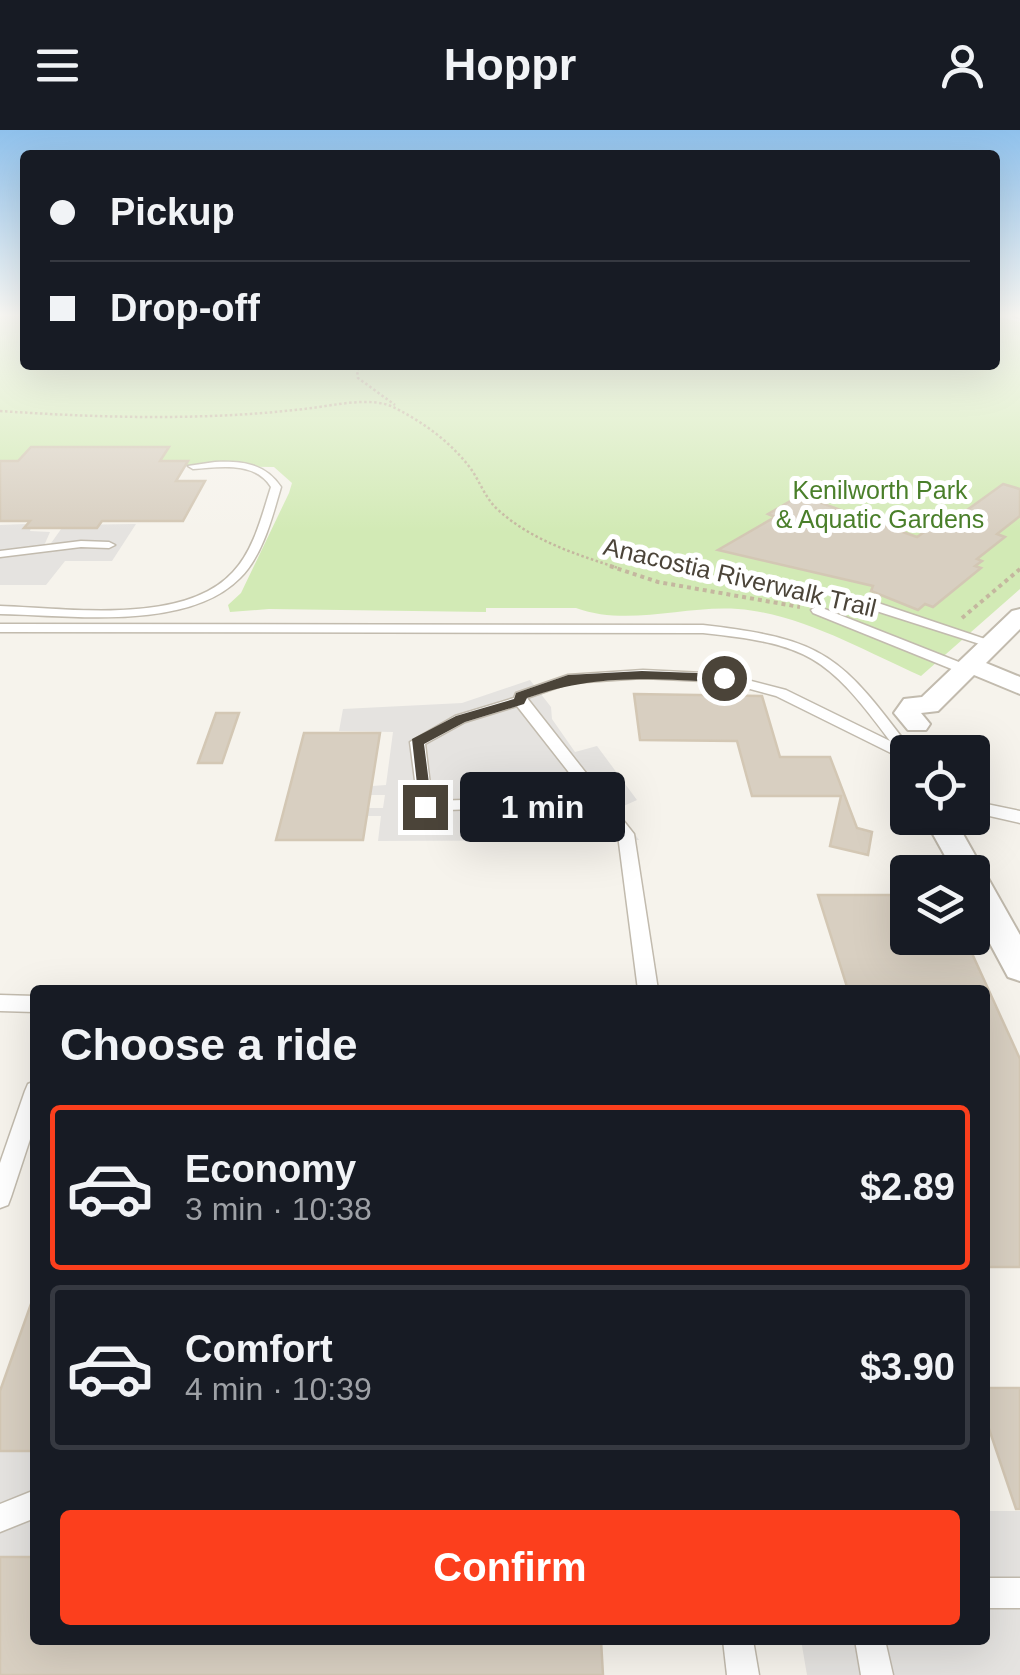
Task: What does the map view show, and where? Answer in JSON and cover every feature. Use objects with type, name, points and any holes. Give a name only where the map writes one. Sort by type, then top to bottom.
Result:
[{"type":"street","points":[[915,735],[923,714],[966,666],[1020,616]]},
{"type":"street","points":[[966,666],[1020,686]]},
{"type":"street","points":[[990,911],[1020,967]]},
{"type":"lane","points":[[0,610],[159,610],[218,592],[243,567],[276,487],[272,478],[241,466],[192,466]]},
{"type":"lane","points":[[0,554],[81,544],[109,545]]},
{"type":"lane","points":[[874,606],[990,643]]},
{"type":"lane","points":[[817,610],[966,666]]},
{"type":"lane","points":[[0,628],[683,629],[750,633],[789,641],[824,656],[846,673],[893,735]]},
{"type":"lane","points":[[520,701],[521,696],[568,679],[642,674],[724,678],[781,693],[890,746]]},
{"type":"lane","points":[[520,701],[460,719],[417,742],[425,807],[522,803]]},
{"type":"lane","points":[[520,701],[626,834],[647,985]]},
{"type":"lane","points":[[990,810],[1020,817]]},
{"type":"lane","points":[[0,1003],[30,1004]]},
{"type":"lane","points":[[0,1197],[30,1105]]},
{"type":"lane","points":[[0,1518],[30,1506]]},
{"type":"lane","points":[[990,1593],[1020,1593]]},
{"type":"lane","points":[[739,1645],[743,1675]]},
{"type":"lane","points":[[871,1645],[877,1675]]},
{"type":"path","name":"Anacostia Riverwalk Trail","points":[[371,387],[453,448],[492,504],[514,523],[561,549],[658,582],[817,610]]},
{"type":"path","points":[[0,411],[106,418],[256,414],[356,402],[397,406]]},
{"type":"path","points":[[954,624],[1020,568]]},
{"type":"green space","name":"Kenilworth Park & Aquatic Gardens","points":[[0,387],[1020,387],[1020,589],[921,676],[809,626],[738,609],[636,616],[576,608],[230,612],[228,605],[241,593],[289,493],[292,483],[274,467],[0,463]]},
{"type":"shaded area","points":[[26,524],[24,528],[31,528],[30,531],[50,532],[43,548],[49,546],[64,525],[136,524],[112,561],[65,561],[46,585],[0,585],[0,525]]},
{"type":"shaded area","points":[[530,680],[551,707],[552,719],[575,752],[597,746],[637,800],[617,809],[639,840],[378,841],[381,816],[367,816],[369,808],[383,808],[385,795],[371,795],[372,786],[386,785],[393,732],[339,731],[343,709],[462,703]]},
{"type":"shaded area","points":[[0,1451],[30,1451],[30,1557],[0,1557]]},
{"type":"shaded area","points":[[990,1511],[1020,1511],[1020,1675],[807,1675],[802,1645],[990,1645]]},
{"type":"building","points":[[31,447],[169,447],[160,461],[188,461],[176,481],[205,481],[183,521],[102,521],[97,528],[24,528],[30,521],[0,521],[0,461],[18,461]]},
{"type":"building","points":[[1003,484],[1020,489],[1020,516],[997,534],[1005,537],[977,559],[982,561],[975,566],[981,568],[933,607],[925,604],[918,610],[871,591],[873,586],[718,550],[775,517],[768,514],[794,499],[800,502],[807,498],[917,537],[947,516],[956,518]]},
{"type":"building","points":[[634,694],[762,696],[780,757],[830,757],[857,828],[872,832],[868,855],[830,846],[841,796],[752,796],[737,741],[640,740]]},
{"type":"building","points":[[216,713],[239,713],[222,763],[198,763]]},
{"type":"building","points":[[304,733],[380,733],[363,840],[276,840]]},
{"type":"building","points":[[818,895],[890,895],[890,955],[973,955],[986,985],[846,985]]},
{"type":"building","points":[[990,993],[1020,1059],[1020,1267],[990,1267]]},
{"type":"building","points":[[30,1307],[30,1451],[0,1451],[0,1391]]},
{"type":"building","points":[[990,1388],[1020,1388],[1020,1509],[1016,1509],[990,1432]]},
{"type":"building","points":[[0,1557],[30,1557],[30,1645],[601,1645],[603,1675],[0,1675]]},
{"type":"route","points":[[425,807],[417,742],[460,719],[520,701],[521,696],[568,679],[642,674],[724,678]]}]
